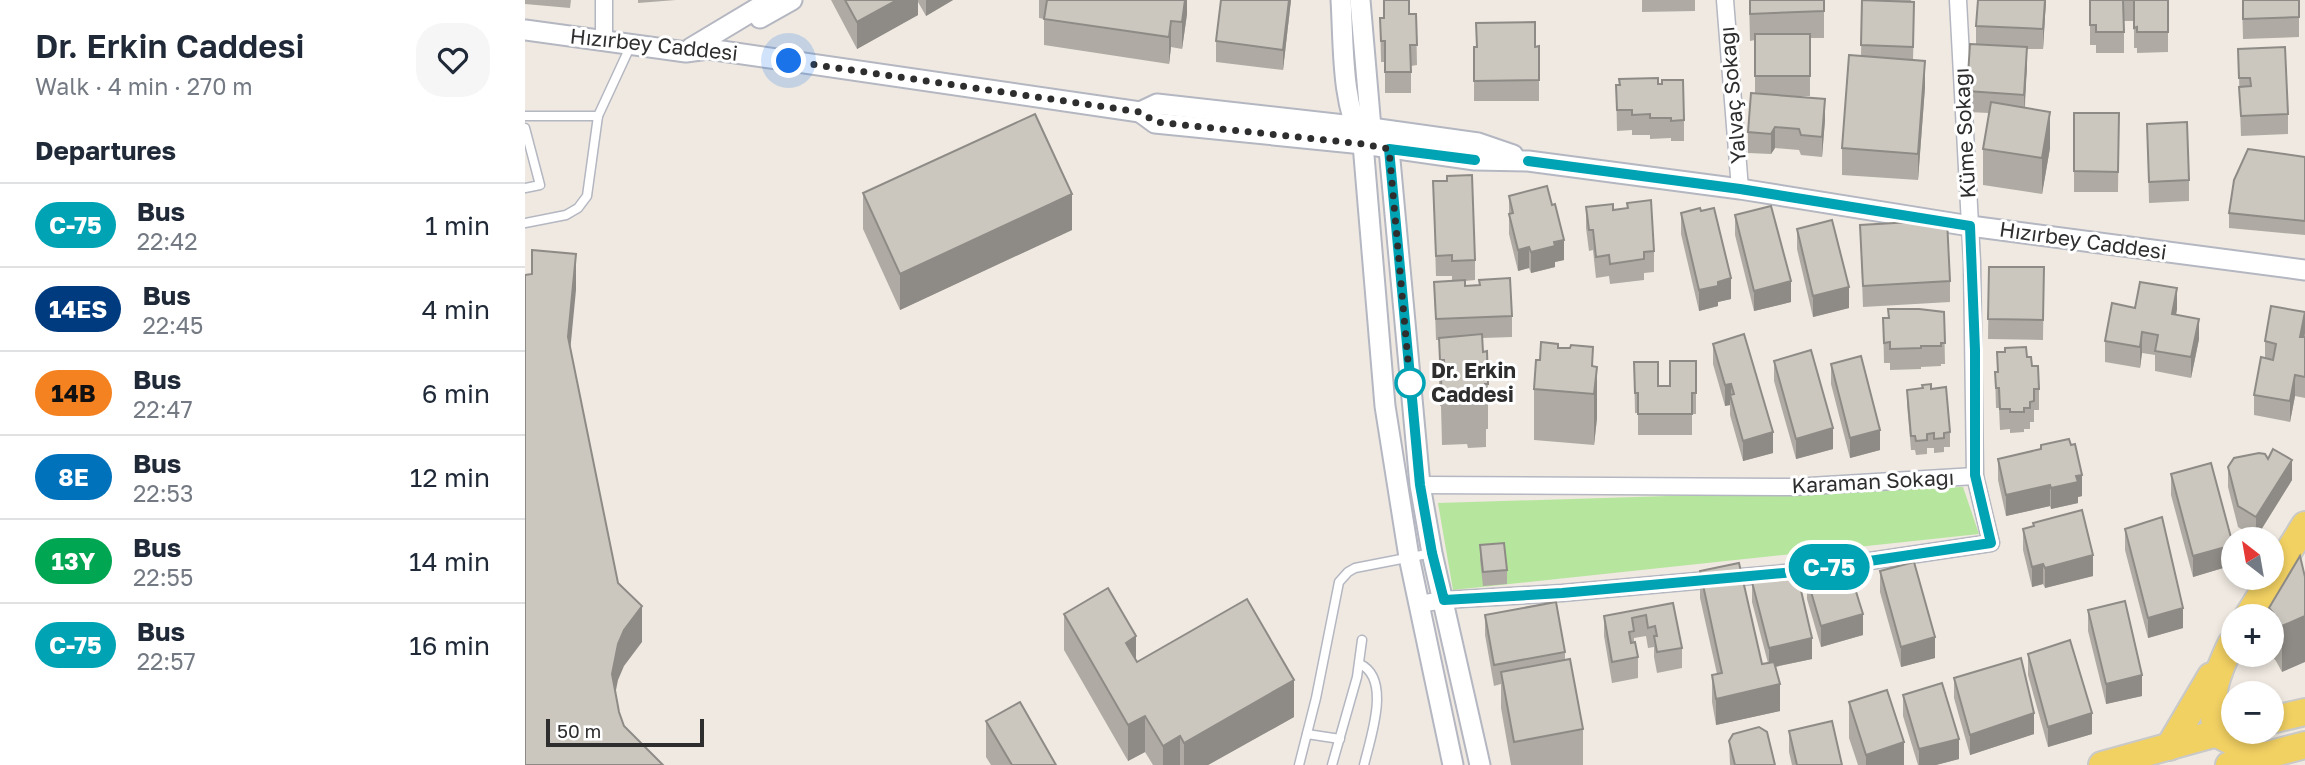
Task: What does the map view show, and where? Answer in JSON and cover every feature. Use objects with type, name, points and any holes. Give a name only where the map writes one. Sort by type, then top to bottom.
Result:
[{"type":"main road","points":[[2256,604],[2305,525]]},
{"type":"main road","points":[[2169,747],[2221,660]]},
{"type":"main road","points":[[2221,725],[2212,710],[2213,693],[2223,667]]},
{"type":"main road","points":[[2284,717],[2305,712]]},
{"type":"main road","points":[[2102,765],[2221,732]]},
{"type":"main road","points":[[2244,744],[2262,756]]},
{"type":"main road","points":[[2228,765],[2305,745]]},
{"type":"street","points":[[604,0],[604,39]]},
{"type":"street","points":[[686,52],[771,0]]},
{"type":"street","points":[[708,49],[792,0]]},
{"type":"street","points":[[1341,0],[1346,89],[1363,133]]},
{"type":"street","points":[[1360,0],[1363,133],[1385,406],[1409,557],[1453,765]]},
{"type":"street","name":"Yalvaç Sokağı","points":[[1725,0],[1740,189]]},
{"type":"street","name":"Küme Sokağı","points":[[1958,0],[1975,350],[1975,475]]},
{"type":"street","name":"Hızırbey Caddesi","points":[[525,30],[686,52],[708,49],[1149,108],[1363,133],[1478,143],[1528,161]]},
{"type":"street","name":"Hızırbey Caddesi","points":[[1363,133],[1389,149],[1475,160],[1528,161],[1740,189],[1970,226],[2305,270]]},
{"type":"street","points":[[1389,149],[1420,485],[1432,553],[1480,765]]},
{"type":"street","name":"Karaman Sokağı","points":[[1419,604],[1795,572],[1991,543],[1975,475],[1793,488],[1420,485]]},
{"type":"lane","points":[[525,223],[566,215],[578,208],[587,196],[598,116],[631,44]]},
{"type":"lane","points":[[525,116],[598,116]]},
{"type":"lane","points":[[525,128],[540,185],[525,188]]},
{"type":"lane","points":[[1299,765],[1339,582],[1355,568],[1432,553]]},
{"type":"lane","points":[[1332,765],[1360,664],[1362,640]]},
{"type":"lane","points":[[1360,664],[1374,676],[1377,710],[1364,765]]},
{"type":"lane","points":[[1307,734],[1340,739]]},
{"type":"green space","points":[[1963,487],[1979,534],[1453,590],[1438,503]]},
{"type":"building","points":[[845,0],[897,0],[857,22]]},
{"type":"building","points":[[1047,0],[1185,0],[1182,22],[1171,21],[1169,37],[1044,19]]},
{"type":"building","points":[[1221,0],[1289,0],[1283,50],[1216,41]]},
{"type":"building","points":[[1384,0],[1409,0],[1409,14],[1416,14],[1417,45],[1410,45],[1411,72],[1385,72],[1385,41],[1381,41],[1380,18],[1384,18]]},
{"type":"building","points":[[1750,0],[1824,0],[1824,11],[1750,14]]},
{"type":"building","points":[[1862,0],[1914,2],[1913,47],[1861,45]]},
{"type":"building","points":[[1978,0],[2045,0],[2043,29],[1976,26]]},
{"type":"building","points":[[2090,0],[2123,0],[2124,32],[2096,32],[2096,25],[2090,25]]},
{"type":"building","points":[[2134,0],[2168,0],[2168,32],[2137,32],[2137,27],[2134,28]]},
{"type":"building","points":[[2243,0],[2299,0],[2299,17],[2243,19]]},
{"type":"building","points":[[1535,22],[1535,47],[1539,46],[1539,80],[1474,81],[1476,23]]},
{"type":"building","points":[[1755,34],[1810,34],[1810,76],[1755,76]]},
{"type":"building","points":[[1970,44],[2027,47],[2024,95],[1967,91]]},
{"type":"building","points":[[2285,47],[2288,114],[2241,116],[2239,87],[2251,86],[2250,78],[2239,78],[2238,49]]},
{"type":"building","points":[[1849,55],[1925,61],[1918,154],[1842,148]]},
{"type":"building","points":[[1658,78],[1658,84],[1662,84],[1662,80],[1683,80],[1684,120],[1650,118],[1650,114],[1632,115],[1632,110],[1617,110],[1616,85],[1620,85],[1619,79]]},
{"type":"building","points":[[1751,93],[1825,99],[1822,137],[1801,135],[1799,129],[1775,127],[1771,134],[1748,132]]},
{"type":"building","points":[[1991,102],[2050,112],[2042,158],[1983,149]]},
{"type":"building","points":[[2074,113],[2119,113],[2118,172],[2074,171]]},
{"type":"building","points":[[1035,114],[1072,194],[900,274],[863,193]]},
{"type":"building","points":[[2187,122],[2189,180],[2149,182],[2147,124]]},
{"type":"building","points":[[2248,149],[2305,157],[2305,221],[2229,213],[2234,180]]},
{"type":"building","points":[[1472,175],[1475,260],[1452,261],[1452,255],[1436,256],[1433,181],[1447,181],[1447,176]]},
{"type":"building","points":[[1547,186],[1552,205],[1555,204],[1564,240],[1554,242],[1555,246],[1531,252],[1529,247],[1518,250],[1509,214],[1513,213],[1509,196]]},
{"type":"building","points":[[1651,200],[1654,251],[1644,252],[1644,259],[1610,264],[1609,255],[1596,257],[1593,230],[1589,230],[1586,207],[1613,204],[1613,210],[1628,208],[1627,203]]},
{"type":"building","points":[[1771,206],[1791,281],[1754,291],[1735,215]]},
{"type":"building","points":[[1700,208],[1701,211],[1714,208],[1731,278],[1718,282],[1718,286],[1699,290],[1681,213]]},
{"type":"building","points":[[1832,220],[1849,287],[1813,296],[1797,229]]},
{"type":"building","points":[[1947,220],[1950,281],[1863,286],[1860,225]]},
{"type":"building","points":[[532,250],[576,254],[568,337],[618,583],[642,606],[624,630],[618,644],[612,674],[624,726],[663,765],[525,765],[525,275],[532,274]]},
{"type":"building","points":[[1989,267],[2044,267],[2043,320],[1988,319]]},
{"type":"building","points":[[1510,278],[1512,316],[1436,319],[1434,282],[1465,280],[1465,286],[1480,285],[1479,280]]},
{"type":"building","points":[[2140,282],[2177,288],[2172,314],[2199,319],[2191,357],[2155,351],[2158,335],[2142,332],[2140,347],[2105,341],[2112,303],[2135,308]]},
{"type":"building","points":[[2271,306],[2305,312],[2300,337],[2305,337],[2305,377],[2295,375],[2290,401],[2254,395],[2261,357],[2273,360],[2276,344],[2265,341]]},
{"type":"building","points":[[1888,309],[1944,312],[1945,343],[1941,343],[1941,346],[1890,349],[1890,342],[1884,343],[1883,318],[1889,318]]},
{"type":"building","points":[[1482,334],[1483,352],[1487,351],[1486,401],[1442,400],[1441,378],[1445,378],[1444,360],[1440,360],[1439,338]]},
{"type":"building","points":[[1744,334],[1773,432],[1743,441],[1730,395],[1734,394],[1731,384],[1725,385],[1713,344]]},
{"type":"building","points":[[1541,342],[1558,344],[1558,348],[1570,348],[1571,345],[1593,347],[1592,366],[1597,367],[1594,394],[1534,389],[1536,360],[1540,360]]},
{"type":"building","points":[[2026,347],[2032,366],[2038,366],[2039,389],[2034,389],[2034,401],[2030,402],[2030,408],[2024,408],[2024,412],[2000,409],[1995,372],[1998,372],[1997,352],[2005,352],[2005,348]]},
{"type":"building","points":[[1811,350],[1833,428],[1796,439],[1774,361]]},
{"type":"building","points":[[1861,356],[1880,430],[1850,438],[1831,364]]},
{"type":"building","points":[[1670,361],[1696,361],[1696,393],[1692,393],[1692,414],[1638,414],[1634,362],[1658,362],[1658,386],[1670,386]]},
{"type":"building","points":[[1931,384],[1931,389],[1946,387],[1950,432],[1944,433],[1944,438],[1934,439],[1934,433],[1927,434],[1927,440],[1916,441],[1915,436],[1911,436],[1907,390]]},
{"type":"building","points":[[2069,439],[2071,445],[2075,444],[2082,475],[2076,476],[2078,482],[2006,495],[1998,459]]},
{"type":"building","points":[[2273,449],[2292,460],[2256,517],[2238,506],[2228,467],[2234,458],[2259,453],[2265,454],[2268,459]]},
{"type":"building","points":[[2211,463],[2228,527],[2221,527],[2221,548],[2193,556],[2171,474]]},
{"type":"building","points":[[2082,510],[2093,555],[2045,568],[2043,564],[2032,567],[2023,529],[2034,526],[2033,523]]},
{"type":"building","points":[[2162,517],[2183,608],[2148,618],[2125,529]]},
{"type":"building","points":[[1504,543],[1507,570],[1483,572],[1480,545]]},
{"type":"building","points":[[2300,556],[2305,577],[2305,616],[2284,625],[2284,604],[2271,604],[2280,590],[2284,590],[2284,583]]},
{"type":"building","points":[[1914,562],[1935,637],[1901,647],[1880,571]]},
{"type":"building","points":[[1739,563],[1762,664],[1774,662],[1780,684],[1716,699],[1712,675],[1722,673],[1700,571]]},
{"type":"building","points":[[1848,566],[1863,614],[1821,626],[1807,578]]},
{"type":"building","points":[[1796,569],[1812,638],[1769,648],[1752,582]]},
{"type":"building","points":[[1108,588],[1136,636],[1126,643],[1137,662],[1247,599],[1294,680],[1184,743],[1180,736],[1163,746],[1145,716],[1128,725],[1064,614]]},
{"type":"building","points":[[2125,601],[2142,675],[2106,684],[2088,610]]},
{"type":"building","points":[[1556,602],[1565,652],[1494,665],[1485,615]]},
{"type":"building","points":[[1673,603],[1682,648],[1657,652],[1655,626],[1648,628],[1646,615],[1632,618],[1634,631],[1629,632],[1631,643],[1635,642],[1638,657],[1612,662],[1604,616]]},
{"type":"building","points":[[2070,640],[2092,713],[2048,727],[2028,654]]},
{"type":"building","points":[[2021,658],[2034,713],[1970,735],[1954,678]]},
{"type":"building","points":[[1570,659],[1583,729],[1514,742],[1501,672]]},
{"type":"building","points":[[1942,683],[1959,739],[1919,749],[1903,695]]},
{"type":"building","points":[[1887,690],[1904,742],[1866,755],[1849,702]]},
{"type":"building","points":[[1020,702],[1056,765],[1012,765],[986,721]]},
{"type":"building","points":[[1832,721],[1842,765],[1797,765],[1789,731]]},
{"type":"building","points":[[1759,727],[1767,732],[1775,765],[1735,765],[1729,741],[1733,734]]},
{"type":"bus line","name":"C-75","points":[[1475,160],[1389,149],[1420,485],[1432,553],[1444,600],[1562,593],[1795,572],[1991,543],[1975,475],[1975,350],[1970,226],[1740,189],[1528,161]]},
{"type":"place","name":"Dr. Erkin Caddesi","points":[[1410,383]]},
{"type":"route","points":[[789,61],[1140,112],[1156,122],[1389,149],[1410,383]]}]
